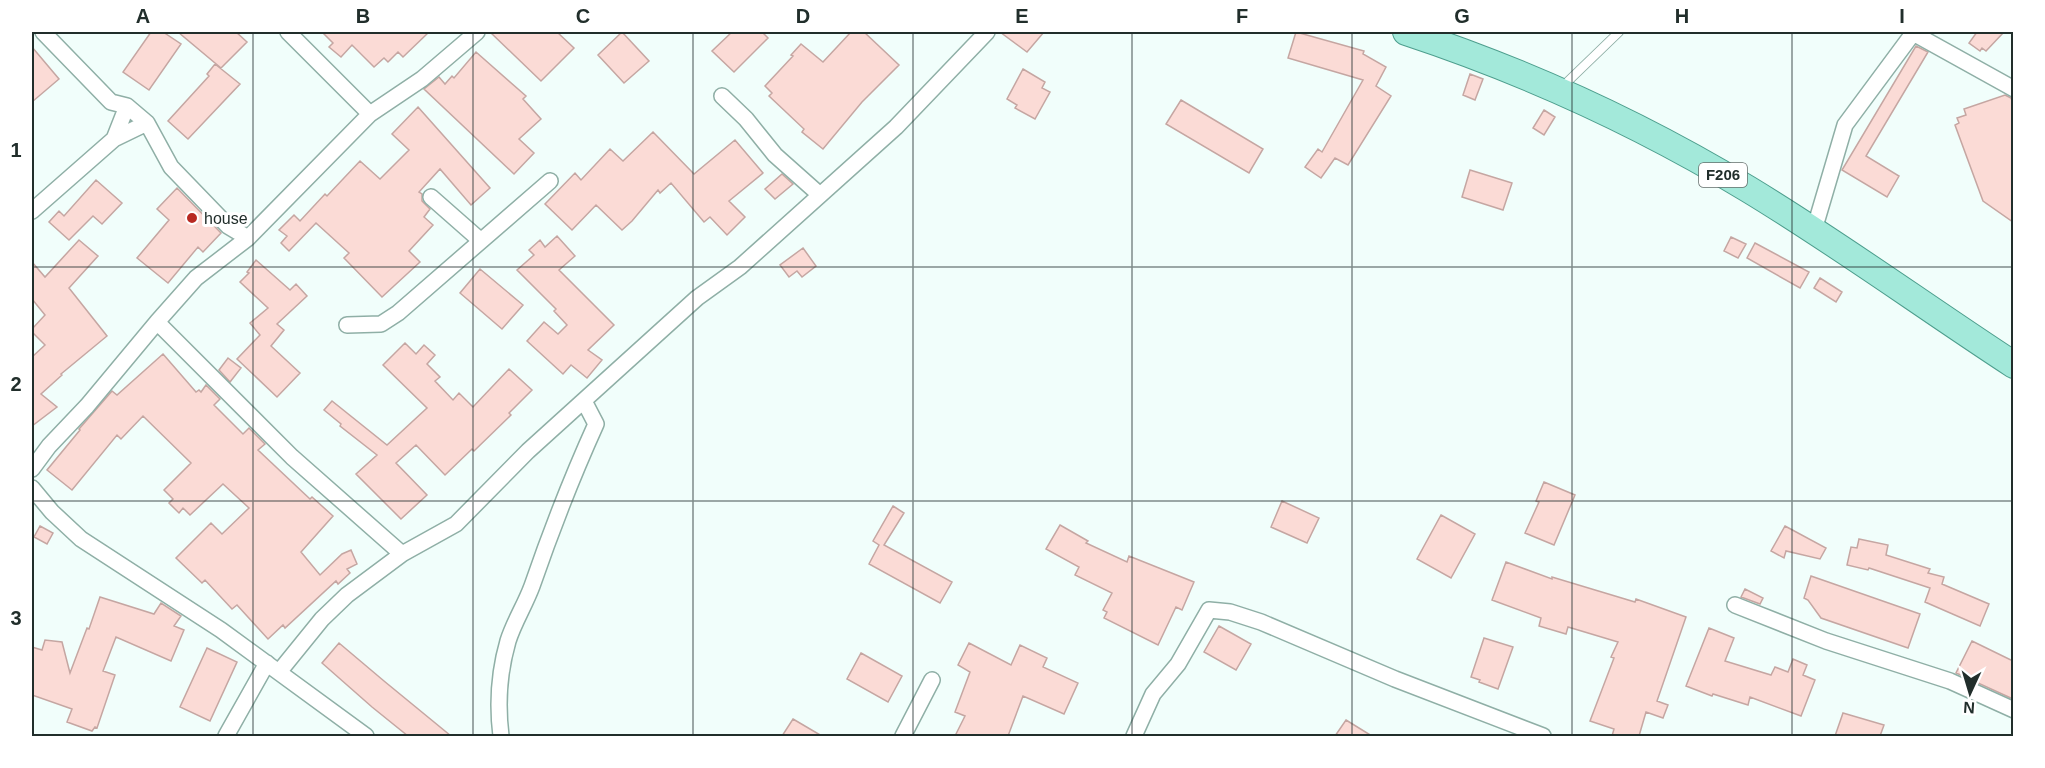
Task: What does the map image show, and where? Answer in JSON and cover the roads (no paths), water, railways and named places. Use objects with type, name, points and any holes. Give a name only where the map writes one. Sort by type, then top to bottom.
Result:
[{"type":"main road","name":"F206","points":[[1406,32],[1465,51],[1559,90],[1690,156],[1814,230],[2013,365]]},
{"type":"street","points":[[43,32],[111,102],[127,105],[147,123],[171,167],[228,226],[248,238]]},
{"type":"street","points":[[288,32],[370,114]]},
{"type":"street","points":[[32,469],[48,446],[87,406],[196,278],[248,238],[370,114],[422,79],[477,32]]},
{"type":"street","points":[[226,736],[273,667],[300,645],[339,603],[402,554],[456,524],[528,451],[697,298],[740,267],[896,127],[987,32]]},
{"type":"street","points":[[1814,230],[1845,125],[1913,32],[2013,89]]},
{"type":"street","points":[[722,96],[746,119],[775,155],[820,195]]},
{"type":"street","points":[[114,139],[127,105]]},
{"type":"street","points":[[32,211],[114,139],[147,123]]},
{"type":"street","points":[[347,325],[381,324],[398,313],[550,181]]},
{"type":"street","points":[[431,197],[482,241]]},
{"type":"street","points":[[157,322],[292,457],[402,554]]},
{"type":"street","points":[[501,736],[500,676],[508,641],[530,593],[575,470],[596,424],[584,401]]},
{"type":"street","points":[[32,488],[52,512],[81,539],[221,630],[366,736]]},
{"type":"street","points":[[1735,605],[1826,641],[1950,681],[2013,710]]},
{"type":"street","points":[[1134,736],[1154,694],[1178,664],[1209,610],[1230,612],[1261,622],[1395,680],[1543,736]]},
{"type":"street","points":[[903,736],[932,680]]},
{"type":"lane","points":[[1559,90],[1619,32]]},
{"type":"place","name":"house","points":[[192,218]]}]
